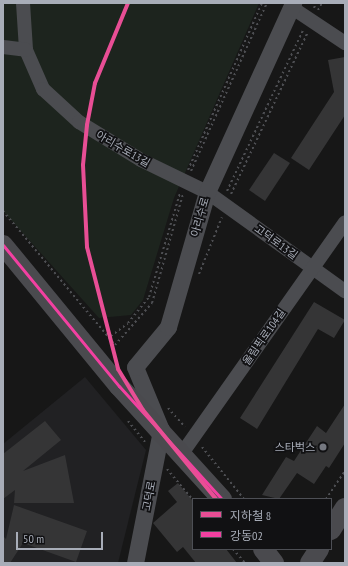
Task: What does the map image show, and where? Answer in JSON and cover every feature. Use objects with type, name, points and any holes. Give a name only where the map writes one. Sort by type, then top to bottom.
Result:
[{"type":"main road","points":[[3,245],[119,386],[183,452],[221,498]]},
{"type":"main road","points":[[332,528],[345,508]]},
{"type":"main road","points":[[264,550],[274,563]]},
{"type":"main road","points":[[310,563],[318,550]]},
{"type":"street","name":"아리수로13길","points":[[23,3],[26,50],[43,89],[79,122],[135,157],[207,192]]},
{"type":"street","points":[[292,5],[313,22],[345,43]]},
{"type":"street","name":"아리수로","points":[[161,430],[136,366],[168,327],[207,192],[292,5]]},
{"type":"street","points":[[3,47],[26,50]]},
{"type":"street","name":"고덕로13길","points":[[207,192],[345,291]]},
{"type":"street","name":"올림픽로104길","points":[[183,452],[345,222]]},
{"type":"street","name":"고덕로","points":[[135,563],[161,430]]},
{"type":"path","points":[[198,276],[226,206],[322,3]]},
{"type":"path","points":[[3,211],[115,346]]},
{"type":"path","points":[[327,498],[345,471]]},
{"type":"path","points":[[234,550],[245,563]]},
{"type":"shaded area","points":[[3,3],[259,3],[174,198],[143,300],[131,315],[99,318],[3,211]]},
{"type":"shaded area","points":[[85,377],[146,450],[118,563],[3,563],[3,444]]},
{"type":"building","points":[[345,57],[345,115],[309,170],[291,158],[334,92],[328,60]]},
{"type":"building","points":[[274,153],[290,163],[265,201],[249,190]]},
{"type":"building","points":[[314,302],[345,320],[334,338],[318,329],[257,429],[240,418]]},
{"type":"building","points":[[345,404],[345,443],[329,468],[326,466],[314,484],[297,473],[280,498],[262,495],[286,457],[294,461],[317,426],[326,433]]},
{"type":"building","points":[[45,421],[61,440],[23,471],[65,455],[74,503],[14,503],[15,490],[3,499],[3,454]]},
{"type":"building","points":[[178,483],[192,500],[192,550],[227,550],[237,563],[196,563],[183,547],[177,552],[153,523],[177,502],[168,491]]},
{"type":"building","points":[[14,505],[87,531],[76,562],[23,543],[10,563],[3,563],[3,536],[6,539]]},
{"type":"metro line","name":"8","points":[[128,3],[95,83],[87,125],[83,165],[87,247],[118,369],[143,410],[215,498]]},
{"type":"transit line","name":"강동02","points":[[3,245],[119,386],[221,498]]},
{"type":"place","name":"스타벅스","points":[[323,447]]}]
